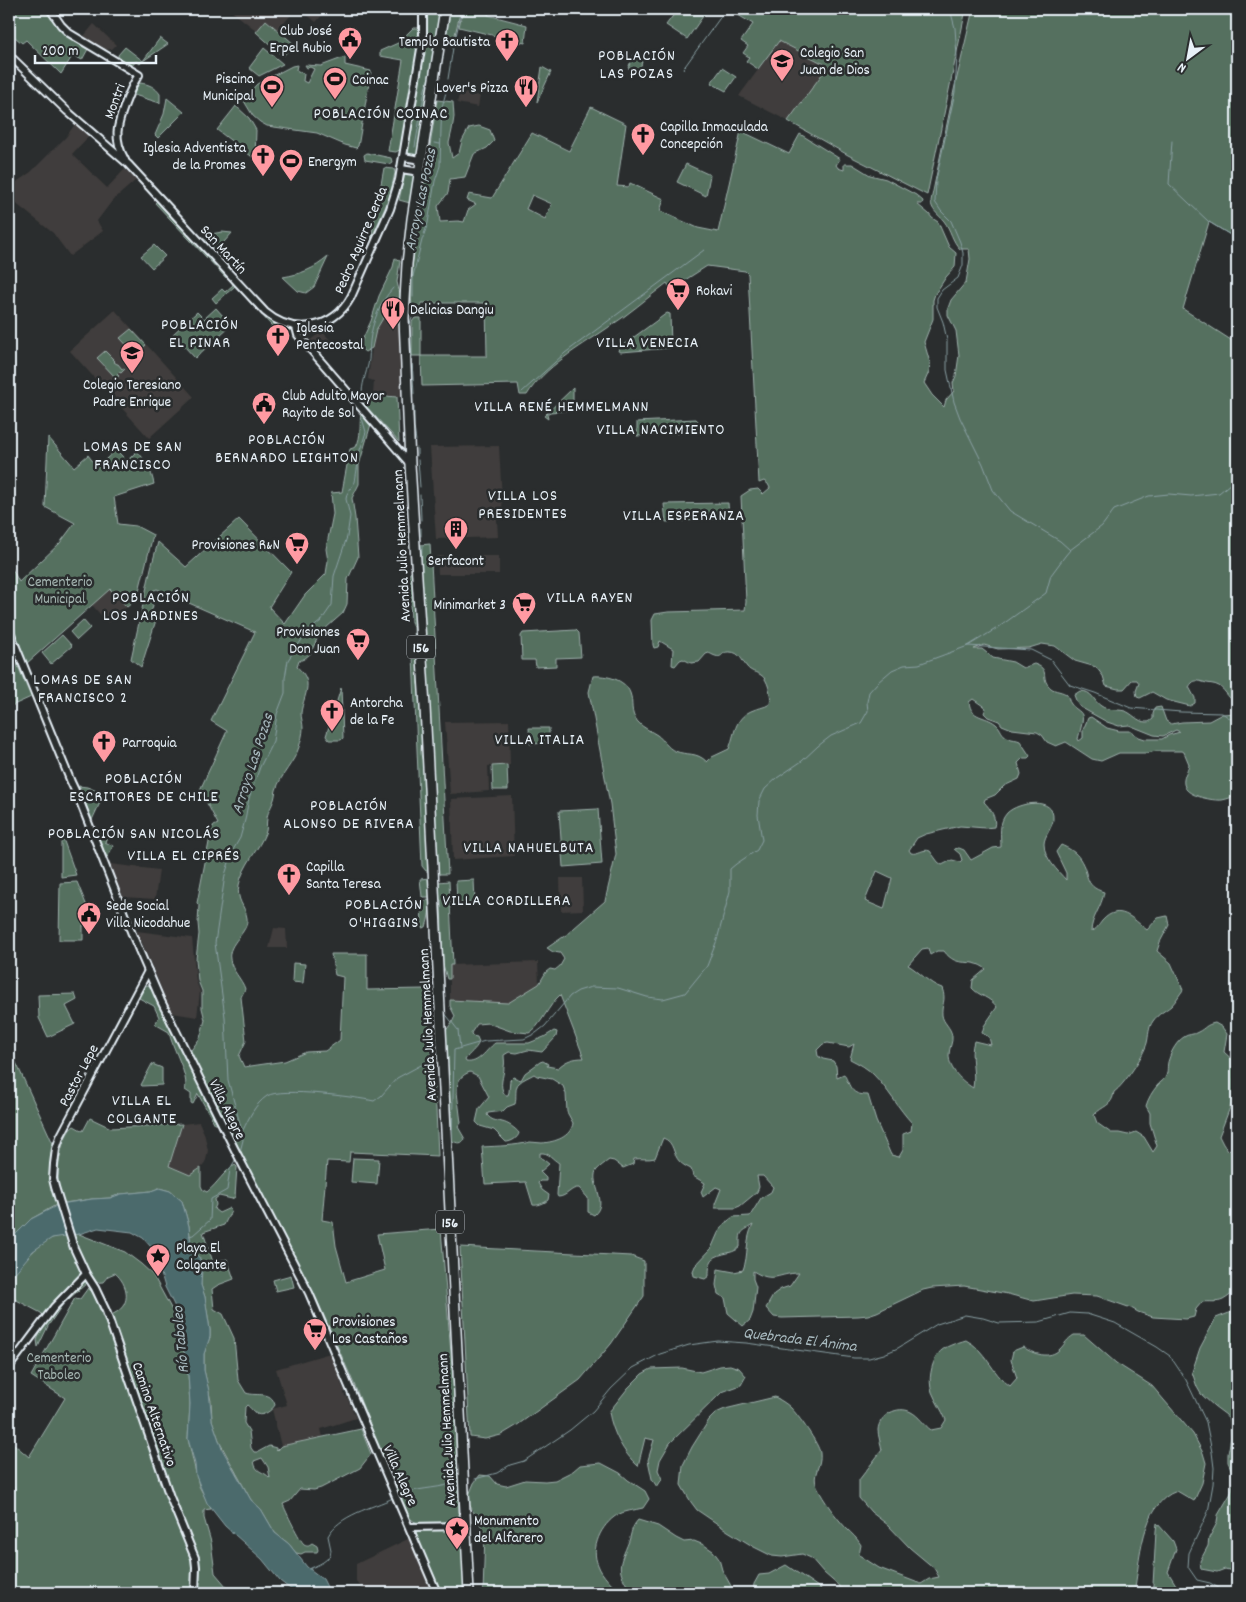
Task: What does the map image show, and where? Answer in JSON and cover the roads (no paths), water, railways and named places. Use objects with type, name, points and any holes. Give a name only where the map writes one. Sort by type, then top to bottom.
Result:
[{"type":"highway","name":"Avenida Julio Hemmelmann","points":[[445,9],[412,219],[405,299],[410,464],[425,707],[468,1593]]},
{"type":"street","points":[[50,9],[69,33],[127,68],[131,75],[132,84]]},
{"type":"street","name":"Pedro Aguirre Cerda","points":[[296,327],[307,327],[323,323],[338,315],[348,302],[390,208],[401,169],[424,32],[423,9]]},
{"type":"street","name":"San Martín","points":[[9,55],[67,112],[128,164],[265,312],[279,322],[296,327]]},
{"type":"street","name":"Montri","points":[[127,68],[139,75],[132,84],[118,122],[117,130],[118,143],[128,164]]},
{"type":"street","points":[[109,147],[115,147],[118,143]]},
{"type":"street","points":[[403,157],[421,160]]},
{"type":"street","points":[[401,169],[420,172]]},
{"type":"street","points":[[296,327],[298,335],[410,464]]},
{"type":"street","name":"Villa Alegre","points":[[9,630],[148,971],[179,1039],[309,1293],[437,1593]]},
{"type":"street","name":"Pastor Lepe","points":[[74,1248],[53,1179],[56,1149],[77,1103],[148,971]]},
{"type":"street","name":"Camino Alternativo","points":[[74,1248],[106,1311],[170,1497],[194,1558],[196,1567],[195,1593]]},
{"type":"street","points":[[9,1367],[54,1307],[86,1274]]},
{"type":"street","points":[[410,1527],[465,1526]]},
{"type":"water","points":[[159,1188],[170,1191],[182,1201],[189,1226],[191,1247],[200,1259],[202,1268],[201,1285],[205,1297],[210,1330],[210,1337],[204,1354],[204,1370],[209,1391],[212,1420],[222,1449],[251,1500],[261,1509],[275,1533],[289,1544],[307,1567],[323,1579],[330,1593],[299,1593],[289,1588],[280,1581],[262,1559],[225,1526],[207,1503],[196,1476],[195,1464],[188,1439],[190,1404],[188,1374],[177,1311],[165,1287],[155,1254],[143,1238],[132,1232],[98,1228],[79,1234],[52,1238],[33,1251],[9,1280],[9,1241],[31,1219],[60,1204],[110,1198],[121,1194],[151,1191]]},
{"type":"waterway","points":[[415,147],[440,9]]},
{"type":"waterway","name":"Arroyo Las Pozas","points":[[456,36],[462,9]]},
{"type":"waterway","points":[[950,9],[955,28],[957,56],[955,92],[936,180],[935,202],[951,221],[963,253],[963,265],[958,278],[942,290],[937,298],[937,307],[947,340],[947,370],[954,402],[993,490],[1010,511],[1060,541],[1070,550]]},
{"type":"waterway","points":[[683,69],[722,15]]},
{"type":"waterway","points":[[64,23],[72,31],[106,50]]},
{"type":"waterway","name":"Arroyo Las Pozas","points":[[448,79],[453,48]]},
{"type":"waterway","points":[[120,59],[131,66]]},
{"type":"waterway","name":"Arroyo Las Pozas","points":[[409,277],[413,276],[428,223],[435,181],[440,166],[442,107],[446,92]]},
{"type":"waterway","points":[[1172,141],[1169,184],[1209,222],[1237,239]]},
{"type":"waterway","name":"Arroyo Las Pozas","points":[[434,143],[440,144]]},
{"type":"waterway","points":[[522,392],[565,353],[704,250]]},
{"type":"waterway","points":[[413,276],[413,297]]},
{"type":"waterway","name":"Arroyo Las Pozas","points":[[362,403],[362,388],[369,362],[373,327],[377,313],[393,288]]},
{"type":"waterway","points":[[412,318],[410,324],[414,394]]},
{"type":"waterway","points":[[414,407],[416,441]]},
{"type":"waterway","name":"Arroyo Las Pozas","points":[[240,1152],[243,1140],[242,1131],[228,1080],[225,1017],[215,943],[225,875],[233,850],[240,838],[249,798],[260,767],[273,741],[277,714],[285,693],[288,660],[307,632],[321,621],[332,605],[334,576],[347,537],[350,516],[346,499],[355,482],[360,450],[366,432],[362,418]]},
{"type":"waterway","points":[[417,448],[417,456]]},
{"type":"waterway","points":[[418,460],[420,487]]},
{"type":"waterway","points":[[968,646],[999,627],[1046,593],[1051,575],[1065,556],[1070,550],[1102,526],[1114,510],[1149,496],[1169,494],[1191,496],[1219,493],[1231,483],[1237,482]]},
{"type":"waterway","points":[[420,495],[421,520]]},
{"type":"waterway","points":[[421,528],[421,536]]},
{"type":"waterway","points":[[421,573],[422,546]]},
{"type":"waterway","points":[[422,589],[424,609]]},
{"type":"waterway","points":[[424,615],[424,627]]},
{"type":"waterway","points":[[452,1141],[454,1050],[485,1041],[524,1039],[545,1026],[570,996],[591,987],[618,988],[647,997],[663,999],[685,993],[707,966],[717,940],[730,891],[730,869],[757,850],[762,840],[758,815],[759,801],[765,789],[831,736],[861,723],[868,711],[869,692],[892,670],[904,665],[919,664],[968,646],[1031,650],[1051,660],[1070,685],[1131,708],[1222,713],[1237,723]]},
{"type":"waterway","points":[[444,1012],[458,1030],[460,1048]]},
{"type":"waterway","points":[[243,1130],[256,1107],[267,1096],[275,1093],[336,1095],[374,1101],[397,1078],[423,1064]]},
{"type":"waterway","points":[[452,1148],[452,1161]]},
{"type":"waterway","points":[[189,1236],[193,1235],[210,1220],[211,1199],[227,1190],[230,1169],[237,1157]]},
{"type":"waterway","name":"Quebrada El Ánima","points":[[475,1479],[497,1473],[510,1465],[524,1461],[570,1430],[593,1411],[611,1389],[633,1368],[660,1354],[689,1345],[718,1341],[746,1343],[854,1358],[869,1358],[898,1348],[937,1324],[965,1315],[999,1323],[1039,1322],[1070,1313],[1087,1314],[1115,1323],[1157,1347],[1170,1356],[1186,1380],[1206,1422],[1214,1468],[1208,1512],[1189,1553],[1188,1567],[1197,1580],[1210,1583],[1227,1593]]},
{"type":"waterway","name":"Quebrada El Ánima","points":[[400,1495],[451,1484]]},
{"type":"waterway","name":"Quebrada El Ánima","points":[[309,1569],[329,1557],[331,1550],[328,1536],[340,1523],[348,1517],[393,1498]]},
{"type":"place","name":"Club José Erpel Rubio","points":[[350,60]]},
{"type":"place","name":"Templo Bautista","points":[[507,62]]},
{"type":"place","name":"Colegio San Juan de Dios","points":[[782,82]]},
{"type":"place","name":"Coinac","points":[[335,100]]},
{"type":"place","name":"Piscina Municipal","points":[[272,108]]},
{"type":"place","name":"Lover's Pizza","points":[[526,108]]},
{"type":"place","name":"Capilla Inmaculada Concepción","points":[[643,156]]},
{"type":"place","name":"Iglesia Adventista de la Promes","points":[[263,177]]},
{"type":"place","name":"Energym","points":[[291,182]]},
{"type":"place","name":"Rokavi","points":[[678,311]]},
{"type":"place","name":"Delicias Dangiu","points":[[393,330]]},
{"type":"place","name":"Iglesia Pentecostal","points":[[278,357]]},
{"type":"place","name":"Colegio Teresiano Padre Enrique","points":[[132,374]]},
{"type":"place","name":"Club Adulto Mayor Rayito de Sol","points":[[264,425]]},
{"type":"place","name":"Serfacont","points":[[456,550]]},
{"type":"place","name":"Provisiones R&N","points":[[297,565]]},
{"type":"place","name":"Minimarket 3","points":[[524,625]]},
{"type":"place","name":"Provisiones Don Juan","points":[[358,661]]},
{"type":"place","name":"Antorcha de la Fe","points":[[332,732]]},
{"type":"place","name":"Parroquia","points":[[104,763]]},
{"type":"place","name":"Capilla Santa Teresa","points":[[289,896]]},
{"type":"place","name":"Sede Social Villa Nicodahue","points":[[89,935]]},
{"type":"place","name":"Playa El Colgante","points":[[158,1277]]},
{"type":"place","name":"Provisiones Los Castaños","points":[[315,1351]]},
{"type":"place","name":"Monumento del Alfarero","points":[[457,1550]]},
{"type":"district","name":"POBLACIÓN LAS POZAS","points":[[637,63]]},
{"type":"district","name":"POBLACIÓN COINAC","points":[[381,112]]},
{"type":"district","name":"POBLACIÓN EL PINAR","points":[[200,332]]},
{"type":"district","name":"VILLA VENECIA","points":[[648,341]]},
{"type":"district","name":"VILLA RENÉ HEMMELMANN","points":[[562,405]]},
{"type":"district","name":"VILLA NACIMIENTO","points":[[661,428]]},
{"type":"district","name":"POBLACIÓN BERNARDO LEIGHTON","points":[[287,447]]},
{"type":"district","name":"LOMAS DE SAN FRANCISCO","points":[[133,454]]},
{"type":"district","name":"VILLA LOS PRESIDENTES","points":[[523,503]]},
{"type":"district","name":"VILLA ESPERANZA","points":[[684,514]]},
{"type":"district","name":"VILLA RAYEN","points":[[590,596]]},
{"type":"district","name":"POBLACIÓN LOS JARDINES","points":[[151,605]]},
{"type":"district","name":"LOMAS DE SAN FRANCISCO 2","points":[[83,687]]},
{"type":"district","name":"VILLA ITALIA","points":[[540,738]]},
{"type":"district","name":"POBLACIÓN ESCRITORES DE CHILE","points":[[144,786]]},
{"type":"district","name":"POBLACIÓN ALONSO DE RIVERA","points":[[349,813]]},
{"type":"district","name":"POBLACIÓN SAN NICOLÁS","points":[[134,832]]},
{"type":"district","name":"VILLA NAHUELBUTA","points":[[529,846]]},
{"type":"district","name":"VILLA EL CIPRÉS","points":[[184,854]]},
{"type":"district","name":"VILLA CORDILLERA","points":[[507,899]]},
{"type":"district","name":"POBLACIÓN O'HIGGINS","points":[[384,912]]},
{"type":"district","name":"VILLA EL COLGANTE","points":[[142,1108]]},
{"type":"park label","name":"Cementerio Municipal","points":[[60,590]]},
{"type":"park label","name":"Cementerio Taboleo","points":[[59,1366]]},
{"type":"water label","name":"Río Taboleo","points":[[179,1340]]}]
